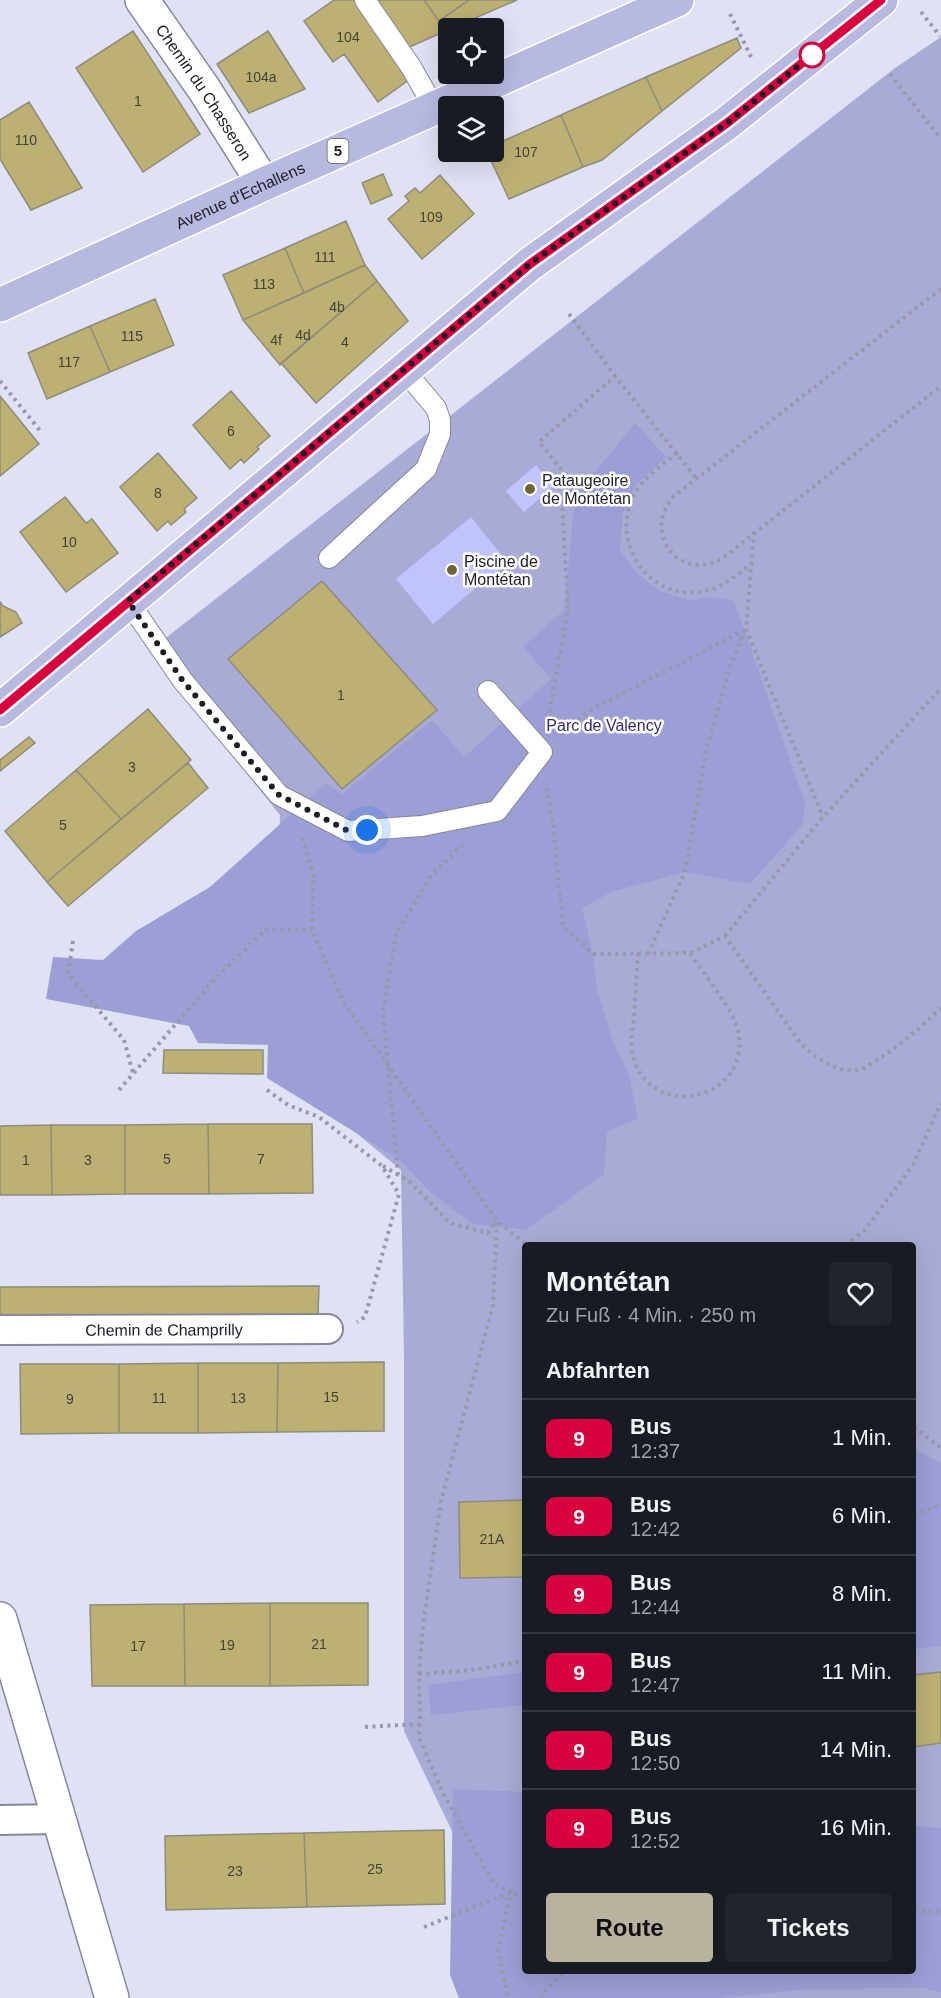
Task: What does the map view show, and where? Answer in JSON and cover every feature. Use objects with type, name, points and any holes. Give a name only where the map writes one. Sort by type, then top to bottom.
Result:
[{"type":"main road","name":"Avenue d'Echallens","points":[[0,305],[264,184],[678,0]]},
{"type":"main road","points":[[0,710],[530,264],[727,123],[881,0]]},
{"type":"street","name":"Chemin du Chasseron","points":[[142,0],[204,89],[264,184]]},
{"type":"street","name":"Chemin de Champrilly","points":[[0,1330],[328,1329]]},
{"type":"street","points":[[0,1619],[112,1998]]},
{"type":"street","points":[[0,1820],[58,1820]]},
{"type":"lane","points":[[365,0],[411,67],[435,109]]},
{"type":"lane","points":[[329,558],[426,469],[440,434],[440,420],[436,408],[403,369]]},
{"type":"lane","points":[[128,601],[183,681],[279,795],[348,831],[422,826],[496,811],[542,752],[488,691]]},
{"type":"path","points":[[921,12],[940,36]]},
{"type":"path","points":[[730,14],[753,61]]},
{"type":"path","points":[[890,74],[941,139]]},
{"type":"path","points":[[941,289],[675,496],[667,504],[662,514],[662,538],[668,549],[678,558],[690,564],[702,565],[715,562],[941,386]]},
{"type":"path","points":[[569,314],[696,478]]},
{"type":"path","points":[[615,376],[539,441],[576,487],[562,500],[568,610],[542,752],[553,824],[563,926],[593,954],[690,953],[725,936],[823,817],[941,688]]},
{"type":"path","points":[[0,381],[42,434]]},
{"type":"path","points":[[677,453],[647,478],[634,494],[627,514],[627,536],[631,552],[639,566],[652,579],[670,589],[689,592],[708,591],[725,584],[752,564]]},
{"type":"path","points":[[648,954],[685,872],[706,752],[730,666],[746,629],[754,532]]},
{"type":"path","points":[[542,752],[589,711],[746,629]]},
{"type":"path","points":[[746,629],[823,817]]},
{"type":"path","points":[[279,795],[297,822],[313,873],[312,930],[343,1001],[497,1221],[522,1242]]},
{"type":"path","points":[[398,1175],[383,1012],[396,934],[430,877],[496,811]]},
{"type":"path","points":[[119,1090],[212,982],[266,929],[312,930]]},
{"type":"path","points":[[725,936],[791,1033],[812,1054],[831,1066],[860,1070],[898,1047],[941,1008]]},
{"type":"path","points":[[73,941],[68,974],[124,1040],[133,1074]]},
{"type":"path","points":[[638,953],[631,1039],[634,1062],[648,1083],[661,1092],[688,1097],[702,1095],[723,1082],[733,1068],[739,1052],[739,1035],[734,1019],[690,953]]},
{"type":"path","points":[[267,1090],[288,1105],[319,1117],[382,1166],[410,1182],[450,1222],[488,1233],[497,1221]]},
{"type":"path","points":[[849,1242],[864,1231],[913,1165],[941,1103]]},
{"type":"path","points":[[328,1329],[350,1328],[365,1317],[399,1194],[382,1166]]},
{"type":"path","points":[[497,1221],[493,1305],[441,1501],[423,1626],[419,1674],[419,1737],[442,1793],[494,1884],[522,1898]]},
{"type":"path","points":[[916,1429],[941,1448]]},
{"type":"path","points":[[916,1514],[941,1505]]},
{"type":"path","points":[[419,1674],[472,1670],[522,1662]]},
{"type":"path","points":[[365,1727],[420,1724]]},
{"type":"path","points":[[424,1927],[511,1892]]},
{"type":"path","points":[[508,1998],[498,1951],[511,1892]]},
{"type":"path","points":[[916,1911],[941,1912]]},
{"type":"path","points":[[540,1998],[547,1988],[563,1974]]},
{"type":"green space","name":"Parc de Valency","points":[[941,37],[941,1998],[532,1998],[404,1731],[404,1358],[401,1170],[273,1064],[280,815],[149,651],[895,68]]},
{"type":"green space","points":[[635,423],[666,457],[635,486],[623,513],[620,550],[637,573],[660,591],[689,600],[711,597],[734,601],[805,803],[803,824],[750,884],[685,872],[611,892],[582,908],[593,954],[597,990],[612,1039],[629,1075],[638,1119],[607,1131],[604,1174],[526,1230],[473,1224],[431,1193],[400,1160],[267,1078],[268,1045],[198,1043],[189,1026],[46,999],[53,957],[103,960],[136,931],[210,887],[326,783],[342,794],[432,720],[464,757],[551,679],[523,647],[564,610],[575,497]]},
{"type":"green space","points":[[916,1449],[941,1464],[941,1646],[917,1649]]},
{"type":"green space","points":[[522,1672],[522,1705],[431,1715],[428,1685]]},
{"type":"green space","points":[[453,1789],[522,1792],[522,1974],[916,1974],[916,1826],[941,1828],[941,1992],[922,1988],[808,1989],[718,1998],[459,1998],[450,1975]]},
{"type":"shaded area","name":"Pataugeoire de Montétan","points":[[536,465],[554,486],[524,512],[506,491]]},
{"type":"shaded area","name":"Piscine de Montétan","points":[[471,517],[507,562],[433,624],[396,579]]},
{"type":"building","points":[[334,0],[354,0],[410,79],[378,102],[344,54],[333,62],[304,21]]},
{"type":"building","points":[[374,0],[424,0],[438,20],[438,34],[407,48]]},
{"type":"building","points":[[424,0],[469,0],[443,18],[438,20]]},
{"type":"building","points":[[469,0],[517,0],[475,18],[443,18]]},
{"type":"building","points":[[133,31],[200,134],[143,172],[76,68]]},
{"type":"building","points":[[268,31],[305,89],[249,113],[217,64]]},
{"type":"building","points":[[737,38],[741,48],[662,111],[646,77]]},
{"type":"building","points":[[646,77],[662,111],[602,160],[583,167],[561,115]]},
{"type":"building","points":[[29,102],[82,188],[31,210],[0,159],[0,120]]},
{"type":"building","points":[[561,115],[583,167],[509,199],[492,162],[504,162],[504,141]]},
{"type":"building","points":[[383,174],[392,195],[371,204],[362,183]]},
{"type":"building","points":[[440,175],[474,214],[422,259],[388,219],[409,201],[405,196],[415,188],[420,193]]},
{"type":"building","points":[[346,221],[365,265],[304,293],[285,248]]},
{"type":"building","points":[[285,248],[304,293],[243,320],[223,275]]},
{"type":"building","points":[[365,265],[377,281],[280,365],[243,320]]},
{"type":"building","points":[[377,281],[408,321],[316,403],[281,363]]},
{"type":"building","points":[[155,299],[174,345],[110,372],[90,326]]},
{"type":"building","points":[[90,326],[110,372],[47,399],[28,353]]},
{"type":"building","points":[[231,391],[270,436],[244,463],[241,459],[230,469],[193,425]]},
{"type":"building","points":[[0,396],[39,444],[0,476]]},
{"type":"building","points":[[158,453],[197,498],[171,525],[168,521],[157,531],[120,487]]},
{"type":"building","points":[[65,497],[86,523],[92,519],[118,553],[66,592],[20,532]]},
{"type":"building","points":[[322,581],[437,710],[342,789],[228,659]]},
{"type":"building","points":[[0,602],[3,606],[16,612],[22,623],[0,637]]},
{"type":"building","points":[[148,709],[191,760],[121,819],[76,770]]},
{"type":"building","points":[[29,737],[35,743],[0,771],[0,760]]},
{"type":"building","points":[[188,763],[208,788],[68,906],[47,882]]},
{"type":"building","points":[[76,770],[121,819],[47,882],[5,831]]},
{"type":"building","points":[[164,1050],[263,1050],[263,1074],[163,1073]]},
{"type":"building","points":[[208,1124],[312,1124],[313,1193],[209,1194]]},
{"type":"building","points":[[208,1124],[209,1194],[125,1194],[125,1125]]},
{"type":"building","points":[[51,1125],[52,1195],[0,1195],[0,1126]]},
{"type":"building","points":[[51,1125],[125,1125],[125,1194],[52,1195]]},
{"type":"building","points":[[319,1286],[318,1314],[0,1318],[0,1287]]},
{"type":"building","points":[[384,1362],[384,1431],[277,1432],[278,1363]]},
{"type":"building","points":[[198,1363],[278,1363],[277,1432],[198,1433]]},
{"type":"building","points":[[198,1363],[198,1433],[119,1433],[119,1364]]},
{"type":"building","points":[[20,1364],[119,1364],[119,1433],[21,1434]]},
{"type":"building","points":[[522,1500],[522,1577],[460,1578],[459,1502]]},
{"type":"building","points":[[270,1603],[368,1603],[368,1685],[270,1686]]},
{"type":"building","points":[[270,1603],[270,1686],[185,1686],[184,1604]]},
{"type":"building","points":[[184,1604],[185,1686],[92,1686],[90,1605]]},
{"type":"building","points":[[941,1672],[941,1743],[916,1747],[916,1675]]},
{"type":"building","points":[[444,1830],[445,1904],[307,1907],[304,1833]]},
{"type":"building","points":[[304,1833],[307,1907],[166,1910],[165,1836]]},
{"type":"bus line","name":"9","points":[[0,710],[530,264],[727,123],[881,0]]},
{"type":"place","name":"Pataugeoire de Montétan","points":[[530,489]]},
{"type":"place","name":"Piscine de Montétan","points":[[452,570]]},
{"type":"route","points":[[367,830],[348,831],[279,795],[183,681],[128,601],[530,264],[727,123],[812,55]]}]
